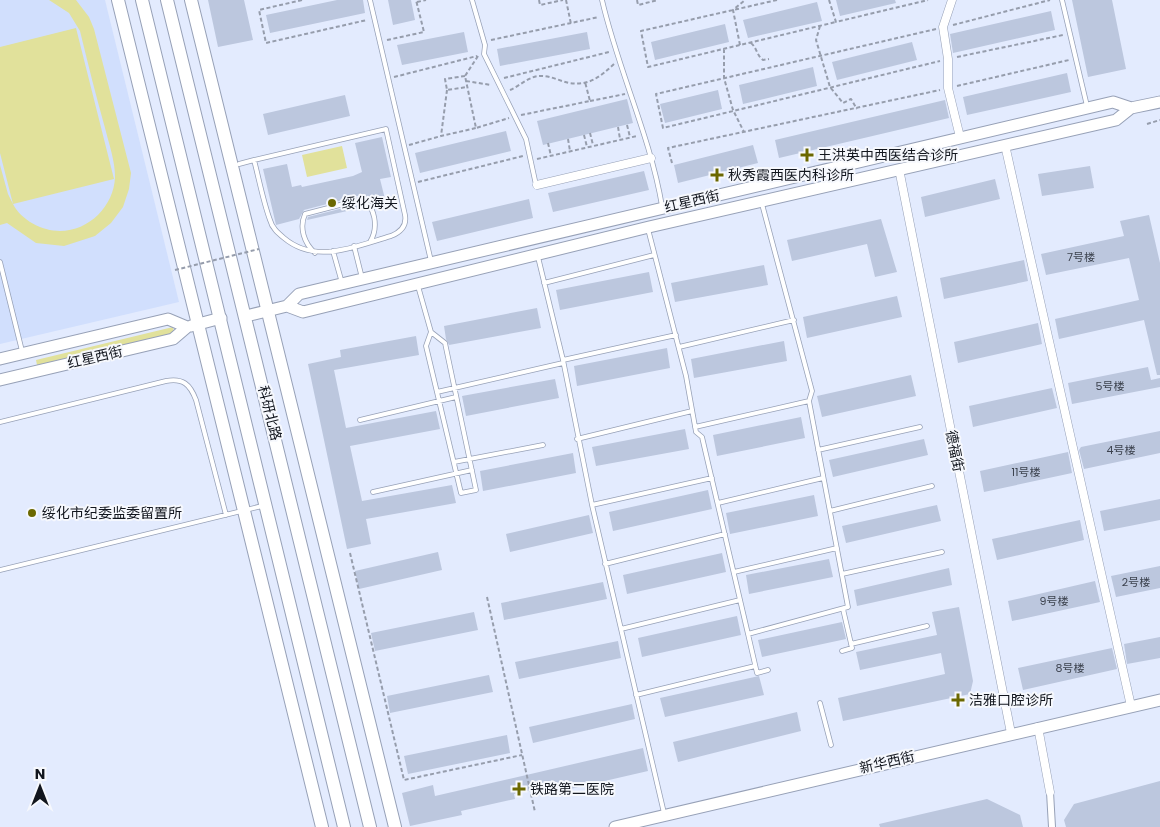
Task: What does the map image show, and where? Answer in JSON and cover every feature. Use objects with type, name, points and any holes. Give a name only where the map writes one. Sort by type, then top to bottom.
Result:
[{"type":"main road","points":[[118,0],[193,325],[244,510],[322,827]]},
{"type":"main road","name":"科研北路","points":[[142,0],[344,827]]},
{"type":"main road","name":"科研北路","points":[[167,0],[370,827]]},
{"type":"main road","points":[[190,0],[395,827]]},
{"type":"main road","name":"红星西街","points":[[246,316],[287,306],[299,294],[960,137],[1113,102],[1131,108]]},
{"type":"main road","name":"红星西街","points":[[287,306],[304,312],[647,227],[1116,120],[1131,108],[1160,102]]},
{"type":"main road","points":[[895,153],[898,169]]},
{"type":"main road","points":[[660,209],[660,224]]},
{"type":"main road","points":[[413,267],[418,284]]},
{"type":"main road","name":"红星西街","points":[[0,380],[172,339],[193,325],[221,318]]},
{"type":"main road","name":"红星西街","points":[[0,359],[168,319],[193,325]]},
{"type":"main road","points":[[23,354],[27,374]]},
{"type":"main road","name":"新华西街","points":[[615,827],[1011,733],[1160,700]]},
{"type":"street","points":[[952,0],[943,27],[948,59],[948,88],[960,137]]},
{"type":"street","points":[[1005,145],[1131,706]]},
{"type":"street","points":[[536,185],[651,158]]},
{"type":"street","name":"德福街","points":[[898,169],[1011,733]]},
{"type":"street","points":[[1038,727],[1050,792],[1052,827]]},
{"type":"lane","points":[[370,0],[432,263]]},
{"type":"lane","points":[[472,0],[484,41],[484,54],[515,116],[532,160],[536,185]]},
{"type":"lane","points":[[602,0],[646,134],[660,209]]},
{"type":"lane","points":[[1062,0],[1088,108]]},
{"type":"lane","points":[[239,164],[254,160],[386,130],[406,220],[402,230],[397,234],[334,251],[315,253],[292,245],[273,227],[254,160]]},
{"type":"lane","points":[[315,253],[308,245],[304,235],[302,225],[305,214],[359,200],[367,204],[374,218],[374,235],[370,242]]},
{"type":"lane","points":[[748,634],[848,607],[809,401],[812,392],[761,201]]},
{"type":"lane","points":[[647,227],[679,347],[696,432],[702,437],[755,666],[757,673],[768,670]]},
{"type":"lane","points":[[354,246],[363,279]]},
{"type":"lane","points":[[334,251],[342,284]]},
{"type":"lane","points":[[538,255],[563,362],[577,439],[664,815]]},
{"type":"lane","points":[[544,283],[654,255]]},
{"type":"lane","points":[[0,262],[23,354]]},
{"type":"lane","points":[[418,284],[431,332],[426,346],[461,493],[476,490],[445,343],[431,332]]},
{"type":"lane","points":[[679,347],[794,320]]},
{"type":"lane","points":[[437,392],[676,335]]},
{"type":"lane","points":[[0,422],[166,381],[183,381],[190,386],[196,400],[226,515]]},
{"type":"lane","points":[[360,420],[456,397]]},
{"type":"lane","points":[[695,426],[809,401]]},
{"type":"lane","points":[[577,439],[692,411]]},
{"type":"lane","points":[[818,450],[920,427]]},
{"type":"lane","points":[[454,462],[543,445]]},
{"type":"lane","points":[[373,492],[472,470]]},
{"type":"lane","points":[[592,505],[712,478]]},
{"type":"lane","points":[[718,503],[823,478]]},
{"type":"lane","points":[[830,511],[932,486]]},
{"type":"lane","points":[[0,570],[266,505]]},
{"type":"lane","points":[[606,564],[725,534]]},
{"type":"lane","points":[[734,572],[837,548]]},
{"type":"lane","points":[[842,574],[942,552]]},
{"type":"lane","points":[[621,629],[740,600]]},
{"type":"lane","points":[[842,651],[852,648],[843,608]]},
{"type":"lane","points":[[851,644],[927,626]]},
{"type":"lane","points":[[636,695],[755,666]]},
{"type":"lane","points":[[820,702],[831,745]]},
{"type":"path","points":[[302,0],[259,10],[266,43],[374,18]]},
{"type":"path","points":[[380,42],[424,32],[416,1],[426,0]]},
{"type":"path","points":[[539,0],[540,5],[564,0],[571,24]]},
{"type":"path","points":[[637,0],[638,5],[658,0]]},
{"type":"path","points":[[733,10],[744,0]]},
{"type":"path","points":[[776,0],[641,31],[648,67],[928,0]]},
{"type":"path","points":[[829,0],[836,22]]},
{"type":"path","points":[[1050,0],[656,94],[663,128],[948,59],[1070,34]]},
{"type":"path","points":[[733,10],[740,45]]},
{"type":"path","points":[[484,41],[571,24],[606,15]]},
{"type":"path","points":[[820,26],[816,40],[830,87],[843,103],[851,99],[857,109]]},
{"type":"path","points":[[751,43],[759,57],[763,60],[769,59]]},
{"type":"path","points":[[724,49],[722,59],[725,63],[724,78],[733,110],[744,132]]},
{"type":"path","points":[[497,80],[617,50]]},
{"type":"path","points":[[388,79],[484,54]]},
{"type":"path","points":[[476,128],[465,76],[478,56]]},
{"type":"path","points":[[672,163],[668,148],[857,109],[1076,59]]},
{"type":"path","points":[[503,92],[521,86],[533,77],[541,76],[570,83],[598,79],[614,64],[621,62]]},
{"type":"path","points":[[441,136],[447,90],[445,79],[465,76]]},
{"type":"path","points":[[466,81],[500,86]]},
{"type":"path","points":[[585,82],[590,101]]},
{"type":"path","points":[[447,90],[467,87]]},
{"type":"path","points":[[404,147],[515,116],[632,92]]},
{"type":"path","points":[[1147,124],[1160,120]]},
{"type":"path","points":[[627,124],[631,137]]},
{"type":"path","points":[[618,127],[621,140]]},
{"type":"path","points":[[590,133],[593,146]]},
{"type":"path","points":[[532,160],[646,134]]},
{"type":"path","points":[[584,135],[587,148]]},
{"type":"path","points":[[568,139],[570,152]]},
{"type":"path","points":[[548,143],[551,156]]},
{"type":"path","points":[[412,184],[530,154]]},
{"type":"path","points":[[175,270],[259,249]]},
{"type":"path","points":[[350,553],[404,780],[522,755]]},
{"type":"path","points":[[487,597],[535,812]]},
{"type":"shaded area","points":[[0,0],[105,0],[179,302],[0,344]]},
{"type":"green space","points":[[49,0],[76,0],[89,17],[94,29],[131,173],[129,189],[123,207],[111,223],[95,236],[64,246],[36,243],[7,223],[0,225],[0,165],[8,194],[21,215],[39,227],[60,231],[71,230],[90,222],[98,215],[105,207],[114,188],[115,171],[113,159],[80,31],[69,13]]},
{"type":"green space","points":[[76,28],[114,179],[13,204],[0,153],[0,47]]},
{"type":"green space","points":[[342,146],[347,168],[307,177],[302,155]]},
{"type":"green space","points":[[173,327],[174,333],[37,365],[36,360]]},
{"type":"building","points":[[208,0],[244,0],[253,40],[218,47]]},
{"type":"building","points":[[337,0],[363,0],[365,13],[270,33],[266,15]]},
{"type":"building","points":[[388,0],[411,0],[415,20],[393,25]]},
{"type":"building","points":[[836,0],[895,0],[896,3],[840,16]]},
{"type":"building","points":[[1072,0],[1112,0],[1126,69],[1088,77]]},
{"type":"building","points":[[817,2],[822,21],[748,38],[743,20]]},
{"type":"building","points":[[1051,11],[1055,30],[953,53],[950,34]]},
{"type":"building","points":[[725,24],[729,42],[655,60],[651,42]]},
{"type":"building","points":[[464,32],[468,52],[402,65],[397,45]]},
{"type":"building","points":[[587,32],[590,49],[500,66],[497,49]]},
{"type":"building","points":[[912,42],[917,60],[837,80],[832,62]]},
{"type":"building","points":[[813,67],[817,86],[743,104],[739,85]]},
{"type":"building","points":[[1067,73],[1071,92],[967,115],[963,97]]},
{"type":"building","points":[[718,90],[722,109],[665,123],[660,104]]},
{"type":"building","points":[[345,95],[350,116],[268,135],[263,114]]},
{"type":"building","points":[[627,99],[633,123],[543,145],[537,121]]},
{"type":"building","points":[[945,100],[949,118],[779,158],[775,140]]},
{"type":"building","points":[[506,131],[511,151],[420,173],[415,153]]},
{"type":"building","points":[[382,137],[391,177],[380,179],[385,199],[378,201],[379,204],[373,205],[367,199],[358,196],[304,210],[299,219],[276,225],[263,169],[287,164],[292,187],[301,185],[302,187],[353,176],[362,172],[355,143]]},
{"type":"building","points":[[753,145],[758,163],[678,183],[674,165]]},
{"type":"building","points":[[1090,166],[1094,188],[1042,196],[1038,174]]},
{"type":"building","points":[[644,171],[649,190],[553,212],[548,193]]},
{"type":"building","points":[[995,179],[1000,199],[925,217],[921,197]]},
{"type":"building","points":[[529,199],[533,218],[437,241],[432,222]]},
{"type":"building","points":[[359,204],[365,207],[307,220],[308,217]]},
{"type":"building","points":[[1149,215],[1160,263],[1160,375],[1157,375],[1144,320],[1059,339],[1055,319],[1139,300],[1129,258],[1046,275],[1041,254],[1124,236],[1120,221]]},
{"type":"building","points":[[881,219],[897,272],[875,277],[867,244],[792,261],[787,240]]},
{"type":"building","points":[[1024,260],[1028,281],[944,299],[940,278]]},
{"type":"building","points":[[764,265],[768,285],[675,302],[671,283]]},
{"type":"building","points":[[649,272],[653,292],[560,310],[556,290]]},
{"type":"building","points":[[897,296],[902,317],[807,338],[803,317]]},
{"type":"building","points":[[537,308],[541,328],[449,345],[446,339],[444,326]]},
{"type":"building","points":[[1038,323],[1042,344],[958,363],[954,342]]},
{"type":"building","points":[[416,336],[419,355],[334,370],[346,428],[436,411],[440,429],[350,446],[362,501],[452,485],[456,503],[366,519],[371,544],[347,549],[308,364],[341,357],[340,350]]},
{"type":"building","points":[[784,341],[787,361],[694,378],[691,359]]},
{"type":"building","points":[[667,348],[670,368],[577,386],[574,366]]},
{"type":"building","points":[[1148,367],[1151,380],[1160,378],[1160,387],[1072,404],[1068,383]]},
{"type":"building","points":[[911,375],[916,396],[822,417],[817,396]]},
{"type":"building","points":[[555,379],[559,398],[466,416],[462,396]]},
{"type":"building","points":[[1052,388],[1057,408],[973,427],[969,406]]},
{"type":"building","points":[[801,417],[805,438],[717,456],[713,435]]},
{"type":"building","points":[[685,429],[689,449],[596,466],[592,447]]},
{"type":"building","points":[[1160,431],[1160,453],[1084,469],[1079,450],[1081,447]]},
{"type":"building","points":[[924,439],[928,455],[833,477],[829,460]]},
{"type":"building","points":[[1068,452],[1072,473],[984,492],[980,471]]},
{"type":"building","points":[[573,453],[576,473],[483,491],[480,471]]},
{"type":"building","points":[[708,490],[712,509],[613,531],[609,512]]},
{"type":"building","points":[[814,495],[818,516],[730,534],[726,513]]},
{"type":"building","points":[[1160,499],[1160,520],[1104,531],[1100,511]]},
{"type":"building","points":[[937,505],[941,521],[846,543],[842,526]]},
{"type":"building","points":[[589,515],[593,533],[510,552],[506,534]]},
{"type":"building","points":[[1080,520],[1084,540],[997,560],[992,539]]},
{"type":"building","points":[[438,552],[442,570],[359,589],[355,571]]},
{"type":"building","points":[[722,553],[726,572],[627,594],[623,575]]},
{"type":"building","points":[[829,559],[833,577],[749,594],[746,575]]},
{"type":"building","points":[[1160,566],[1160,588],[1116,597],[1111,576]]},
{"type":"building","points":[[949,568],[952,585],[857,606],[854,590]]},
{"type":"building","points":[[1095,581],[1100,602],[1012,621],[1008,601]]},
{"type":"building","points":[[603,582],[607,599],[504,620],[501,603]]},
{"type":"building","points":[[959,607],[973,681],[970,694],[843,721],[838,698],[945,674],[941,653],[860,670],[856,652],[937,635],[932,612]]},
{"type":"building","points":[[474,612],[478,630],[375,651],[371,633]]},
{"type":"building","points":[[737,616],[741,635],[642,657],[638,638]]},
{"type":"building","points":[[842,622],[846,639],[762,657],[758,640]]},
{"type":"building","points":[[1160,637],[1160,658],[1127,664],[1124,644]]},
{"type":"building","points":[[618,641],[621,658],[519,679],[515,662]]},
{"type":"building","points":[[1112,648],[1117,669],[1023,690],[1018,668]]},
{"type":"building","points":[[489,675],[493,692],[390,713],[387,696]]},
{"type":"building","points":[[759,676],[764,695],[665,717],[660,698]]},
{"type":"building","points":[[632,704],[635,719],[533,743],[529,727]]},
{"type":"building","points":[[797,712],[801,731],[678,762],[673,742]]},
{"type":"building","points":[[507,735],[510,753],[408,774],[404,756]]},
{"type":"building","name":"铁路第二医院","points":[[643,748],[648,771],[544,795],[543,787],[514,794],[515,799],[461,811],[462,815],[410,826],[402,793],[433,785],[435,796]]},
{"type":"building","points":[[1160,781],[1160,827],[1066,827],[1064,820],[1074,804]]},
{"type":"building","points":[[987,799],[1020,815],[1023,827],[880,827],[879,824]]},
{"type":"place","name":"王洪英中西医结合诊所","points":[[807,155]]},
{"type":"place","name":"秋秀霞西医内科诊所","points":[[717,175]]},
{"type":"place","name":"绥化海关","points":[[332,203]]},
{"type":"place","name":"绥化市纪委监委留置所","points":[[32,513]]},
{"type":"place","name":"洁雅口腔诊所","points":[[958,700]]},
{"type":"place","name":"铁路第二医院","points":[[519,789]]}]
